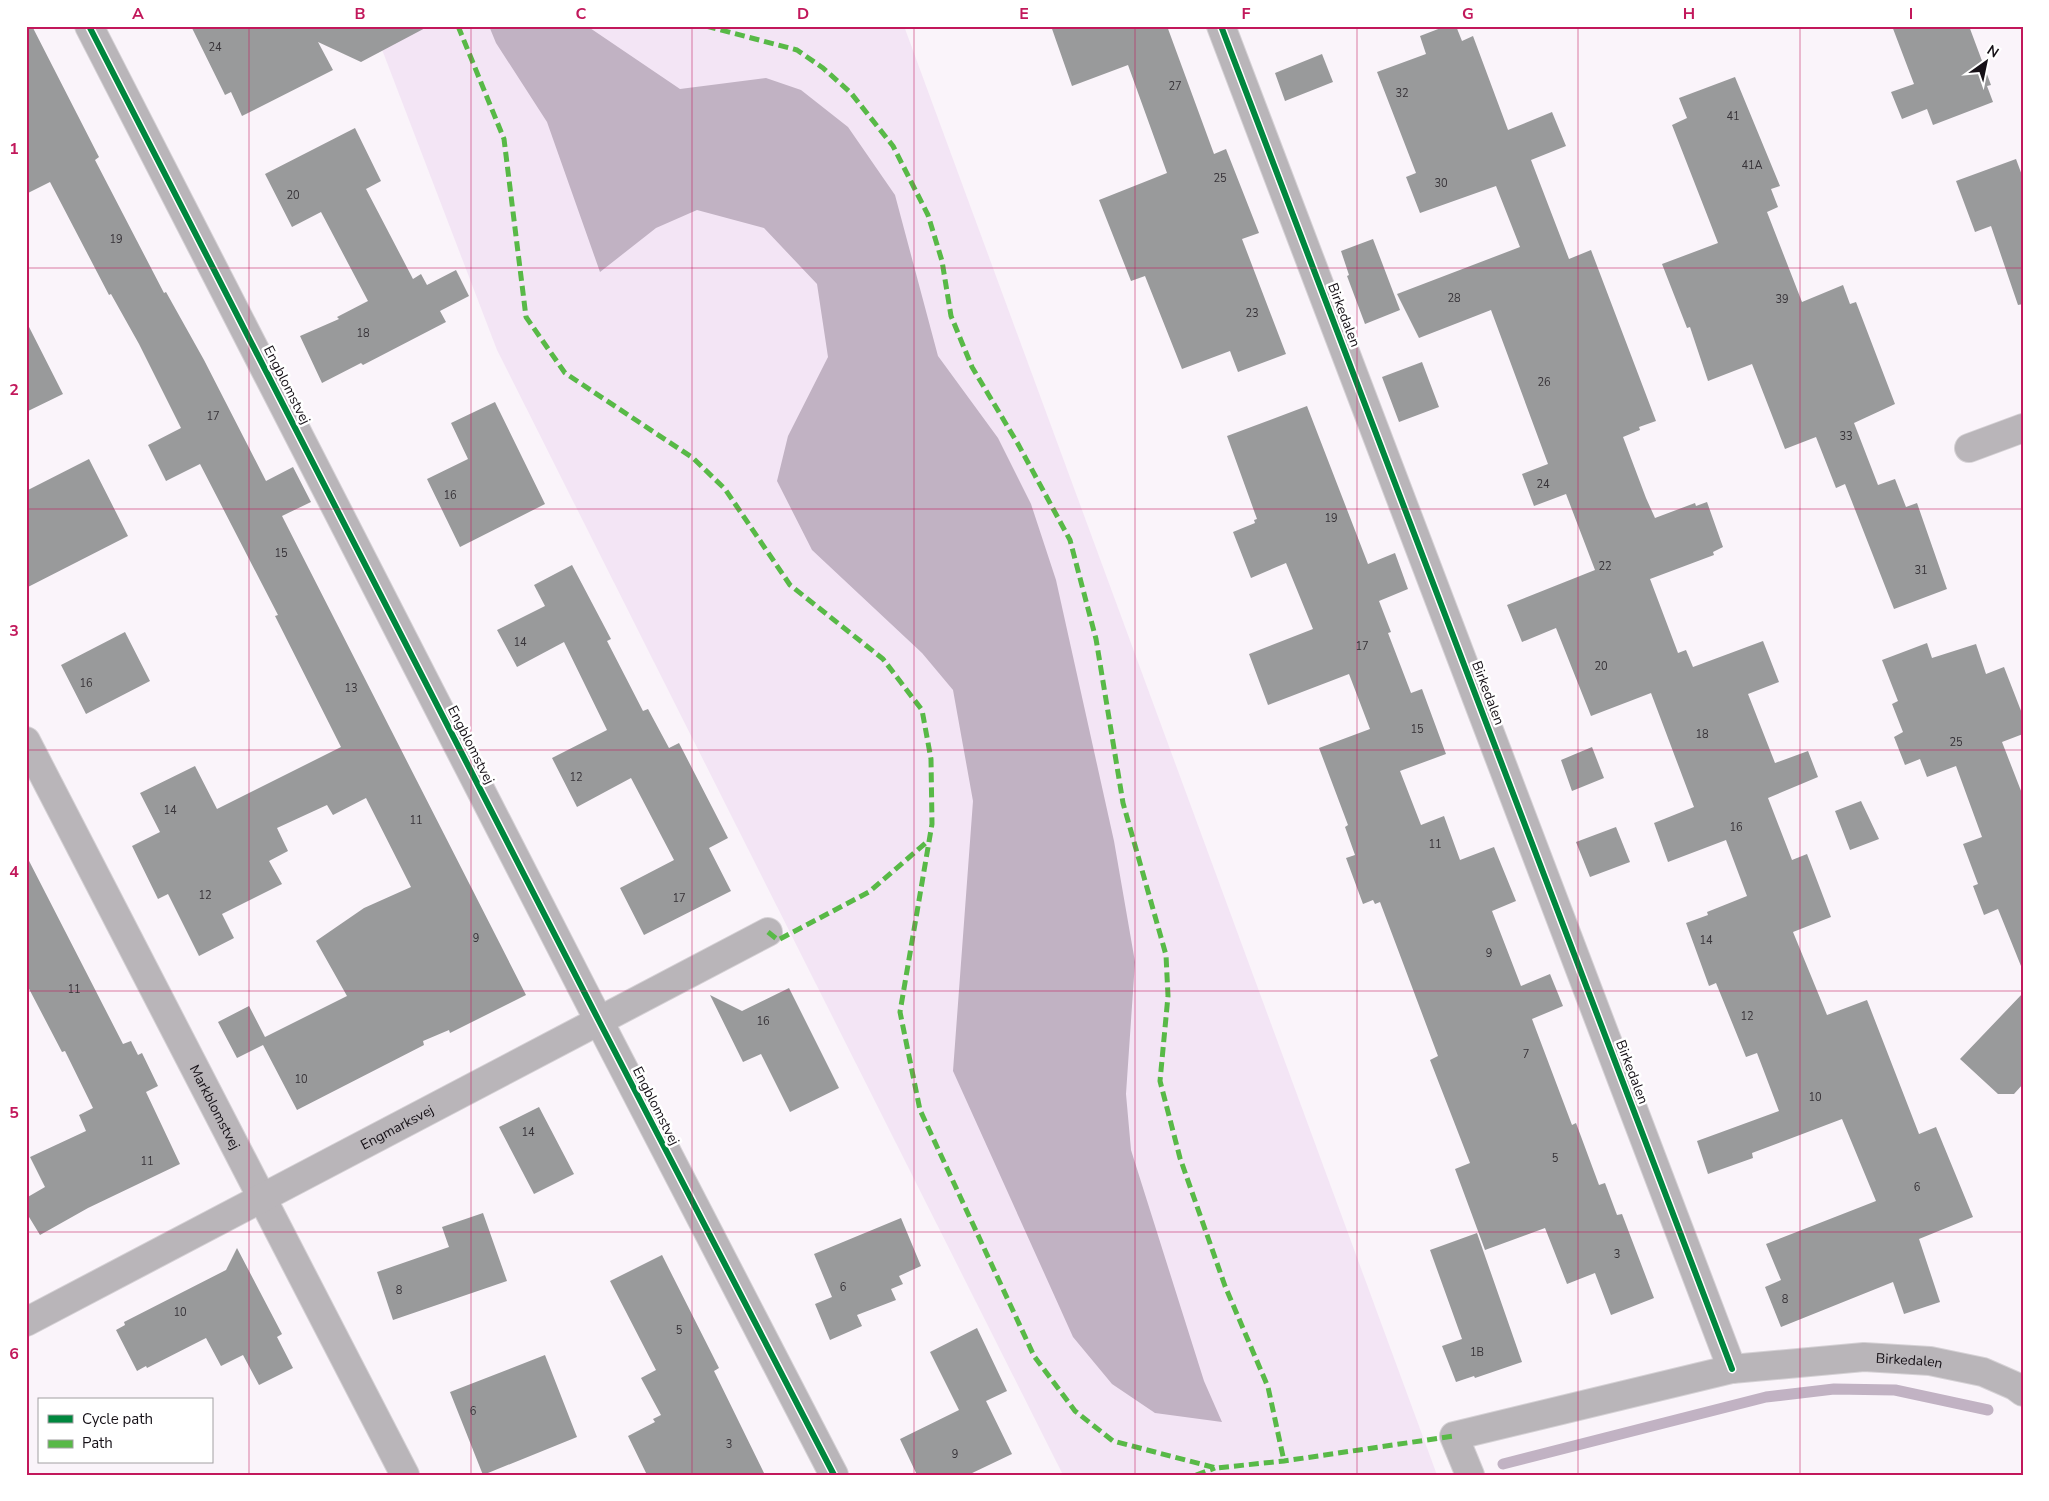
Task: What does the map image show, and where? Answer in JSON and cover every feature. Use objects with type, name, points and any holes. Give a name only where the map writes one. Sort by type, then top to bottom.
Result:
[{"type":"street","name":"Engblomstvej","points":[[89,26],[834,1475]]},
{"type":"street","name":"Birkedalen","points":[[1221,26],[1732,1369]]},
{"type":"street","points":[[1969,448],[2023,428]]},
{"type":"street","name":"Markblomstvej","points":[[26,741],[405,1475]]},
{"type":"street","name":"Engmarksvej","points":[[26,1322],[768,932]]},
{"type":"street","name":"Birkedalen","points":[[1470,1475],[1454,1436],[1732,1369],[1864,1357],[1930,1361],[1983,1372],[2015,1386],[2023,1392]]},
{"type":"shaded area","points":[[373,26],[904,26],[1437,1475],[1063,1475],[497,350]]},
{"type":"shaded area","points":[[489,26],[587,26],[680,89],[766,78],[801,90],[848,127],[895,195],[938,356],[998,438],[1031,504],[1056,580],[1114,841],[1135,962],[1126,1094],[1131,1150],[1204,1381],[1222,1422],[1155,1413],[1112,1384],[1073,1337],[953,1071],[973,801],[953,690],[922,653],[812,550],[777,481],[788,436],[828,357],[817,284],[764,228],[697,210],[656,228],[600,272],[547,122],[496,43]]},
{"type":"building","points":[[26,26],[32,26],[99,157],[95,160],[164,293],[166,292],[204,360],[266,481],[293,467],[311,502],[282,516],[526,995],[450,1033],[449,1030],[423,1041],[424,1045],[297,1110],[263,1045],[237,1058],[218,1022],[249,1006],[265,1037],[347,996],[316,941],[364,908],[411,887],[366,798],[333,815],[327,805],[277,828],[288,851],[269,861],[282,884],[222,914],[234,938],[199,956],[168,894],[158,899],[132,846],[160,832],[140,793],[195,766],[217,809],[341,747],[275,616],[278,615],[200,464],[166,481],[148,445],[181,428],[139,344],[111,294],[109,295],[50,182],[26,194]]},
{"type":"building","points":[[191,26],[429,26],[361,62],[318,42],[333,70],[242,116],[231,92],[225,95]]},
{"type":"building","points":[[1051,26],[1167,26],[1214,154],[1226,149],[1259,233],[1242,239],[1286,354],[1238,372],[1230,351],[1182,369],[1145,276],[1131,281],[1099,200],[1167,173],[1128,65],[1072,86]]},
{"type":"building","points":[[1446,26],[1456,26],[1462,41],[1473,36],[1508,130],[1552,112],[1566,146],[1531,160],[1569,259],[1591,250],[1656,421],[1639,427],[1640,430],[1623,437],[1655,518],[1695,503],[1696,506],[1707,502],[1723,547],[1713,552],[1714,555],[1650,579],[1678,653],[1686,650],[1693,667],[1763,641],[1779,682],[1748,694],[1775,763],[1808,751],[1818,777],[1768,798],[1792,860],[1807,854],[1831,917],[1793,932],[1827,1015],[1867,1000],[1919,1134],[1936,1127],[1973,1217],[1919,1239],[1940,1302],[1904,1314],[1893,1282],[1781,1327],[1765,1287],[1781,1280],[1766,1244],[1876,1201],[1842,1119],[1752,1153],[1753,1158],[1708,1174],[1697,1141],[1779,1111],[1757,1053],[1746,1057],[1716,983],[1709,986],[1686,923],[1708,915],[1707,912],[1747,896],[1726,840],[1668,862],[1654,823],[1694,807],[1651,693],[1591,716],[1556,628],[1522,642],[1507,605],[1595,570],[1566,494],[1534,506],[1522,474],[1548,464],[1491,310],[1419,338],[1397,294],[1520,247],[1496,186],[1420,213],[1406,177],[1416,173],[1377,72],[1426,54],[1420,36]]},
{"type":"building","points":[[1892,26],[1969,26],[1991,85],[1987,86],[1993,102],[1933,125],[1927,109],[1902,119],[1891,92],[1914,84]]},
{"type":"building","points":[[1322,54],[1333,82],[1285,101],[1275,73]]},
{"type":"building","points":[[1735,77],[1780,186],[1771,189],[1778,207],[1767,212],[1802,302],[1843,285],[1850,304],[1856,302],[1895,404],[1854,423],[1878,485],[1895,479],[1906,507],[1917,503],[1947,589],[1894,609],[1845,484],[1836,488],[1816,437],[1785,449],[1752,364],[1708,381],[1690,327],[1687,328],[1662,264],[1718,243],[1672,125],[1687,118],[1679,98]]},
{"type":"building","points":[[355,128],[381,181],[366,189],[413,279],[421,274],[427,285],[456,270],[469,296],[440,311],[446,322],[363,365],[361,363],[322,383],[300,336],[339,319],[337,317],[368,301],[321,212],[292,227],[265,174]]},
{"type":"building","points":[[2016,159],[2023,178],[2023,304],[2018,305],[1991,226],[1975,232],[1956,181]]},
{"type":"building","points":[[1373,239],[1400,310],[1365,324],[1347,276],[1349,275],[1341,251]]},
{"type":"building","points":[[26,321],[63,394],[26,412]]},
{"type":"building","points":[[1422,362],[1439,407],[1399,422],[1382,377]]},
{"type":"building","points":[[495,402],[545,504],[460,547],[427,479],[468,459],[451,423]]},
{"type":"building","points":[[1307,406],[1368,564],[1395,553],[1408,589],[1379,601],[1391,632],[1388,633],[1411,693],[1422,689],[1446,754],[1400,771],[1421,825],[1444,816],[1460,860],[1494,847],[1516,901],[1492,911],[1521,986],[1550,974],[1563,1006],[1532,1019],[1572,1125],[1576,1123],[1599,1185],[1605,1183],[1617,1215],[1622,1214],[1654,1298],[1611,1315],[1595,1273],[1567,1284],[1545,1228],[1485,1250],[1455,1169],[1470,1163],[1430,1060],[1438,1056],[1380,902],[1375,904],[1373,900],[1363,904],[1346,858],[1355,855],[1345,827],[1348,825],[1319,748],[1370,729],[1349,674],[1268,705],[1249,654],[1313,629],[1286,563],[1251,578],[1233,532],[1255,523],[1254,520],[1257,519],[1227,436]]},
{"type":"building","points":[[89,459],[128,536],[26,588],[26,491]]},
{"type":"building","points":[[572,565],[611,639],[607,641],[643,711],[648,709],[669,748],[679,743],[728,838],[709,848],[731,891],[644,935],[620,888],[674,860],[631,778],[577,807],[552,758],[607,730],[564,642],[517,667],[497,630],[545,606],[534,585]]},
{"type":"building","points":[[125,632],[150,681],[86,714],[61,665]]},
{"type":"building","points":[[1927,643],[1932,658],[1976,644],[1986,674],[2004,667],[2023,716],[2023,734],[2002,742],[2023,796],[2023,966],[2021,966],[1998,909],[1984,915],[1973,886],[1978,884],[1963,844],[1982,837],[1956,766],[1927,777],[1920,759],[1905,765],[1894,737],[1903,732],[1892,704],[1898,701],[1882,660]]},
{"type":"building","points":[[1592,747],[1604,778],[1572,791],[1561,760]]},
{"type":"building","points":[[1861,801],[1879,839],[1850,850],[1835,811]]},
{"type":"building","points":[[1616,827],[1630,862],[1590,877],[1576,842]]},
{"type":"building","points":[[26,855],[123,1044],[131,1041],[138,1055],[142,1053],[158,1086],[146,1092],[180,1164],[88,1208],[40,1235],[26,1212],[26,1198],[45,1187],[30,1157],[86,1131],[79,1115],[93,1108],[65,1051],[62,1052],[26,983]]},
{"type":"building","points":[[789,988],[839,1088],[790,1112],[761,1054],[743,1062],[710,995],[742,1011]]},
{"type":"building","points":[[2023,993],[2023,1084],[2014,1094],[1998,1094],[1960,1059]]},
{"type":"building","points":[[539,1107],[574,1174],[534,1194],[499,1127]]},
{"type":"building","points":[[483,1213],[507,1281],[393,1320],[377,1272],[449,1247],[442,1227]]},
{"type":"building","points":[[901,1218],[921,1266],[899,1276],[903,1284],[891,1289],[896,1300],[857,1315],[862,1326],[830,1340],[815,1304],[832,1297],[814,1254]]},
{"type":"building","points":[[1477,1233],[1522,1362],[1475,1378],[1474,1376],[1456,1382],[1442,1346],[1462,1339],[1430,1250]]},
{"type":"building","points":[[237,1248],[282,1334],[277,1337],[293,1368],[259,1385],[243,1355],[221,1366],[206,1338],[147,1368],[146,1366],[137,1371],[116,1330],[125,1325],[124,1322],[226,1270]]},
{"type":"building","points":[[662,1255],[719,1368],[714,1371],[765,1475],[647,1475],[628,1436],[655,1422],[653,1419],[661,1415],[641,1378],[656,1370],[610,1281]]},
{"type":"building","points":[[977,1328],[1007,1391],[986,1401],[1012,1454],[968,1475],[917,1475],[900,1439],[959,1410],[930,1352]]},
{"type":"building","points":[[545,1355],[577,1437],[483,1475],[450,1392]]},
{"type":"waterway","points":[[1503,1464],[1766,1397],[1834,1389],[1895,1390],[1988,1410]]},
{"type":"marked path","points":[[458,26],[504,139],[526,317],[565,373],[693,458],[725,489],[790,585],[883,659],[922,710],[931,759],[932,824],[900,1012],[920,1110],[1034,1356],[1075,1411],[1113,1441],[1216,1468],[1284,1461],[1454,1436]]},
{"type":"marked path","points":[[706,26],[797,50],[823,68],[851,93],[893,146],[928,215],[942,261],[951,316],[972,367],[1018,444],[1070,540],[1096,639],[1123,803],[1166,955],[1168,996],[1160,1081],[1180,1158],[1225,1286],[1268,1387],[1284,1461]]},
{"type":"marked path","points":[[768,932],[778,940],[869,892],[928,841]]},
{"type":"marked path","points":[[1196,1475],[1215,1468]]},
{"type":"cycle path","points":[[89,26],[834,1475]]},
{"type":"cycle path","points":[[1221,26],[1732,1369]]}]
